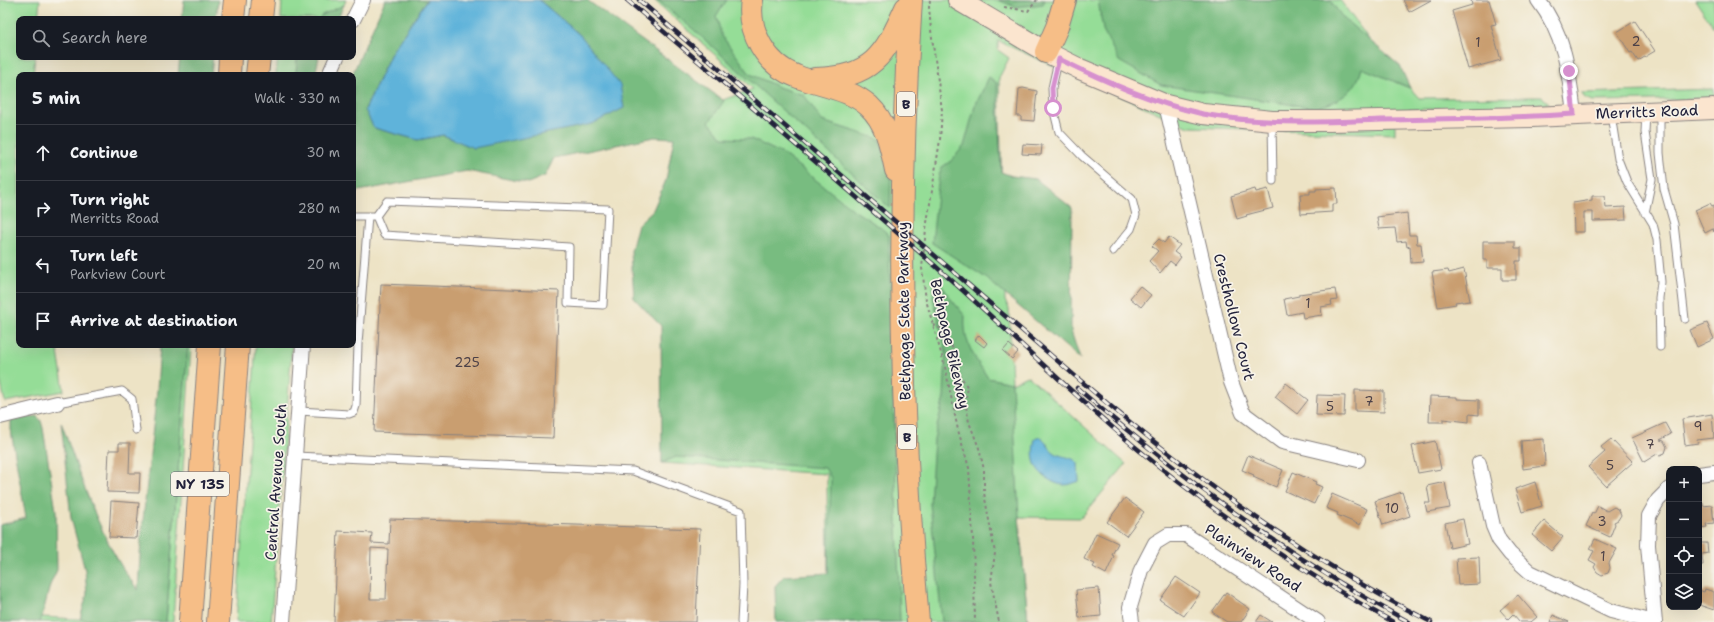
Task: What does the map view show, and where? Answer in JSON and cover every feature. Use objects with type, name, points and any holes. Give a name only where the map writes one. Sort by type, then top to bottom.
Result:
[{"type":"highway","points":[[233,16],[235,0]]},
{"type":"highway","points":[[261,16],[263,0]]},
{"type":"highway","points":[[752,0],[751,15],[753,26],[761,47],[768,55],[788,72],[851,94],[868,106],[876,114],[882,123],[891,144],[903,209]]},
{"type":"highway","points":[[806,79],[830,78],[850,74],[870,64],[878,57],[892,38],[910,0]]},
{"type":"highway","name":"Bethpage State Parkway","points":[[910,0],[903,209],[904,364],[913,561],[918,622]]},
{"type":"highway","points":[[1052,56],[1057,27],[1065,0]]},
{"type":"highway","points":[[229,72],[230,60]]},
{"type":"highway","points":[[257,72],[259,60]]},
{"type":"highway","name":"NY 135","points":[[190,622],[210,348]]},
{"type":"highway","name":"NY 135","points":[[218,622],[238,348]]},
{"type":"main road","name":"Merritts Road","points":[[958,0],[1052,56],[1166,105],[1203,114],[1272,121],[1352,121],[1532,117],[1714,109]]},
{"type":"street","points":[[355,16],[364,0]]},
{"type":"street","points":[[1538,0],[1549,14],[1561,39],[1569,71],[1574,114]]},
{"type":"street","points":[[330,72],[336,60]]},
{"type":"street","name":"Cresthollow Court","points":[[1166,105],[1230,382],[1243,413],[1282,442],[1358,460]]},
{"type":"street","name":"Central Avenue South","points":[[283,622],[303,348]]},
{"type":"street","points":[[0,417],[57,403]]},
{"type":"street","points":[[1479,463],[1493,526],[1499,540],[1510,554],[1530,572],[1611,611],[1654,622],[1648,545],[1649,516],[1658,500],[1666,492]]},
{"type":"street","points":[[1702,474],[1714,472]]},
{"type":"street","name":"Plainview Road","points":[[1132,622],[1130,606],[1141,570],[1155,544],[1168,535],[1186,534],[1318,622]]},
{"type":"lane","points":[[1052,56],[1053,108],[1059,132],[1082,156],[1132,199],[1136,215],[1132,230],[1113,251]]},
{"type":"lane","points":[[1645,213],[1652,179],[1646,132],[1653,111]]},
{"type":"lane","points":[[1653,111],[1664,189],[1674,224],[1685,320]]},
{"type":"lane","points":[[1611,113],[1618,158],[1627,182],[1653,224],[1657,240],[1661,282],[1659,298],[1660,347]]},
{"type":"lane","points":[[1272,121],[1273,181]]},
{"type":"lane","points":[[388,201],[608,208],[603,305],[568,303],[569,247],[384,235],[376,216],[388,201]]},
{"type":"lane","points":[[356,216],[376,216]]},
{"type":"lane","points":[[298,411],[349,414],[354,412],[356,406],[358,344],[368,216]]},
{"type":"lane","points":[[57,403],[122,391],[132,399],[136,430]]},
{"type":"lane","points":[[295,456],[633,471],[742,511],[743,585],[741,622]]},
{"type":"path","name":"Bethpage Bikeway","points":[[930,0],[929,7],[931,30],[942,110],[940,140],[926,229],[922,268],[926,300],[945,367],[958,430],[968,468],[973,538],[975,622]]},
{"type":"path","points":[[1003,7],[1028,11],[1037,0]]},
{"type":"path","points":[[933,325],[944,330],[951,342],[954,356],[954,366],[968,388],[965,401],[969,422],[979,448],[984,470],[984,494],[995,553],[991,582],[999,622]]},
{"type":"green space","points":[[0,0],[40,0],[38,16],[16,16],[16,60],[35,60],[33,72],[16,72],[16,348],[57,348],[64,391],[5,402],[0,379]]},
{"type":"green space","points":[[184,0],[218,0],[216,16],[182,16]]},
{"type":"green space","points":[[282,0],[346,0],[344,5],[324,16],[281,16]]},
{"type":"green space","points":[[385,0],[427,0],[391,53],[365,109],[374,128],[418,140],[443,135],[474,148],[581,36],[539,0],[587,0],[724,101],[709,122],[723,138],[751,139],[783,154],[855,211],[880,227],[889,235],[900,622],[776,622],[775,586],[784,576],[828,573],[831,478],[825,468],[676,457],[662,463],[661,326],[634,298],[631,251],[638,224],[653,210],[666,180],[674,138],[654,137],[554,158],[545,176],[528,183],[467,171],[356,191],[356,72],[353,72]]},
{"type":"green space","points":[[654,0],[1340,0],[1395,75],[1395,82],[1410,88],[1419,98],[1542,97],[1549,103],[1538,106],[1395,110],[1395,134],[1189,127],[998,41],[998,50],[1009,58],[999,78],[1005,301],[1009,308],[1012,383],[1028,376],[1126,464],[1081,518],[1019,517],[1028,622],[833,622],[828,573],[827,474],[662,463],[676,117],[753,89]]},
{"type":"green space","points":[[657,0],[727,0],[716,16],[722,36],[750,74],[781,88],[804,95],[822,121],[879,139],[891,170],[890,208],[693,29]]},
{"type":"green space","points":[[998,0],[1045,0],[1043,4],[1016,7]]},
{"type":"green space","points":[[1098,0],[1330,0],[1343,18],[1400,66],[1410,88],[1362,68],[1359,77],[1351,90],[1331,103],[1315,108],[1161,85],[1119,61],[1103,30]]},
{"type":"green space","points":[[1695,0],[1714,0],[1714,28]]},
{"type":"green space","points":[[344,5],[338,16],[321,16]]},
{"type":"green space","points":[[180,60],[213,60],[211,72],[178,72]]},
{"type":"green space","points":[[278,60],[297,60],[296,72],[276,72]]},
{"type":"green space","points":[[297,60],[318,60],[316,72],[296,72]]},
{"type":"green space","points":[[989,77],[997,83],[1001,172],[1012,176],[1036,179],[1072,208],[1071,331],[1080,359],[986,278],[932,243],[939,175],[942,167],[951,161],[964,146],[975,106]]},
{"type":"green space","points":[[1714,89],[1714,99],[1592,101],[1585,98],[1581,93]]},
{"type":"green space","points":[[935,276],[965,316],[966,334],[970,349],[988,378],[1012,383],[1019,517],[1028,622],[942,622],[930,504],[934,439],[944,397],[946,351],[933,297]]},
{"type":"green space","points":[[160,348],[188,348],[166,622],[92,622],[93,620],[80,619],[87,594],[85,570],[71,518],[61,422],[102,531],[125,571],[138,590],[141,539],[157,390]]},
{"type":"green space","points":[[188,348],[191,348],[173,622],[166,622]]},
{"type":"green space","points":[[256,348],[292,348],[271,622],[236,622]]},
{"type":"green space","points":[[37,416],[41,421],[43,428],[56,511],[57,570],[50,585],[42,617],[39,622],[0,622],[0,525],[26,518],[11,431],[11,420]]},
{"type":"green space","points":[[42,617],[93,620],[92,622],[39,622]]},
{"type":"water","points":[[427,0],[539,0],[581,36],[620,85],[624,108],[592,124],[474,148],[443,135],[418,140],[374,128],[365,110],[391,53]]},
{"type":"water","points":[[1040,437],[1055,453],[1073,459],[1078,463],[1079,481],[1068,485],[1060,485],[1048,479],[1041,473],[1035,463],[1033,452],[1035,439]]},
{"type":"building","points":[[1403,0],[1431,0],[1409,12]]},
{"type":"building","points":[[1471,0],[1489,0],[1496,24],[1491,25],[1501,60],[1468,69],[1452,11],[1472,5]]},
{"type":"building","points":[[1635,21],[1655,51],[1638,61],[1632,52],[1630,53],[1617,32]]},
{"type":"building","points":[[1023,88],[1037,91],[1034,121],[1021,120],[1021,116],[1017,116],[1019,89]]},
{"type":"building","points":[[1023,144],[1042,145],[1041,155],[1022,154]]},
{"type":"building","points":[[1336,188],[1337,204],[1332,204],[1332,212],[1301,214],[1300,194],[1310,194],[1310,191],[1316,191],[1316,189]]},
{"type":"building","points":[[1255,189],[1256,192],[1268,189],[1273,208],[1237,219],[1231,196]]},
{"type":"building","points":[[1592,196],[1605,196],[1606,208],[1625,207],[1626,220],[1593,221],[1593,212],[1584,212],[1584,232],[1574,232],[1573,203],[1592,200]]},
{"type":"building","points":[[1710,203],[1712,206],[1714,205],[1714,232],[1713,229],[1705,233],[1695,210]]},
{"type":"building","points":[[1407,213],[1409,235],[1416,235],[1417,244],[1421,244],[1423,262],[1411,263],[1410,246],[1407,247],[1406,241],[1397,242],[1395,228],[1379,229],[1377,217]]},
{"type":"building","points":[[1169,237],[1180,245],[1174,252],[1181,257],[1175,265],[1170,261],[1160,273],[1149,261],[1158,251],[1152,246],[1159,239],[1164,243]]},
{"type":"building","points":[[1483,241],[1515,241],[1515,248],[1521,248],[1521,261],[1516,261],[1516,280],[1502,280],[1502,268],[1487,268],[1487,260],[1483,260]]},
{"type":"building","points":[[1464,269],[1470,301],[1455,302],[1456,304],[1438,307],[1432,272],[1448,270],[1449,273]]},
{"type":"building","points":[[381,284],[559,291],[553,438],[374,432]]},
{"type":"building","points":[[1140,286],[1151,295],[1141,307],[1130,298]]},
{"type":"building","points":[[1335,289],[1337,300],[1331,301],[1332,305],[1321,307],[1322,315],[1303,318],[1302,312],[1287,315],[1284,299],[1299,296],[1299,294]]},
{"type":"building","points":[[1707,323],[1714,339],[1697,347],[1690,330]]},
{"type":"building","points":[[979,335],[987,343],[984,347],[975,340]]},
{"type":"building","points":[[1009,344],[1018,352],[1012,359],[1003,351]]},
{"type":"building","points":[[1286,383],[1308,400],[1297,414],[1275,397]]},
{"type":"building","points":[[1355,390],[1384,391],[1384,412],[1355,411]]},
{"type":"building","points":[[1317,395],[1345,396],[1344,416],[1316,415]]},
{"type":"building","points":[[1430,396],[1457,397],[1457,399],[1479,400],[1479,415],[1469,414],[1469,422],[1443,419],[1443,422],[1429,422]]},
{"type":"building","points":[[1712,414],[1714,438],[1697,440],[1698,443],[1685,445],[1682,419]]},
{"type":"building","points":[[1665,423],[1671,434],[1660,440],[1664,441],[1667,447],[1665,453],[1660,455],[1657,454],[1644,462],[1632,438]]},
{"type":"building","points":[[1544,439],[1545,466],[1523,469],[1521,441]]},
{"type":"building","points":[[1611,439],[1633,462],[1606,486],[1588,467],[1605,452],[1601,447]]},
{"type":"building","points":[[1435,441],[1441,469],[1418,473],[1412,446]]},
{"type":"building","points":[[119,443],[130,443],[129,473],[140,473],[139,493],[107,492],[109,450],[119,450]]},
{"type":"building","points":[[1248,455],[1283,470],[1276,487],[1253,477],[1254,475],[1242,470]]},
{"type":"building","points":[[1293,472],[1316,482],[1315,484],[1322,487],[1314,504],[1285,491]]},
{"type":"building","points":[[1445,482],[1450,508],[1427,512],[1425,503],[1430,503],[1427,486]]},
{"type":"building","points":[[1535,482],[1542,506],[1522,512],[1515,489]]},
{"type":"building","points":[[1402,492],[1410,516],[1383,525],[1375,501]]},
{"type":"building","points":[[1332,494],[1367,509],[1360,525],[1337,515],[1338,513],[1326,508]]},
{"type":"building","points":[[1125,498],[1144,512],[1126,536],[1107,522]]},
{"type":"building","points":[[111,501],[139,503],[136,538],[109,537]]},
{"type":"building","points":[[1702,502],[1703,506],[1712,505],[1714,523],[1706,524],[1707,527],[1702,528]]},
{"type":"building","points":[[1598,506],[1607,511],[1614,507],[1619,510],[1621,515],[1618,520],[1614,522],[1615,524],[1610,537],[1586,526],[1592,513],[1594,514]]},
{"type":"building","points":[[390,519],[700,529],[696,622],[334,622],[338,531],[372,533],[371,543],[389,544]],"holes":[[[371,548],[388,549],[386,599],[370,599]]]},
{"type":"building","points":[[1463,519],[1468,544],[1450,548],[1445,523]]},
{"type":"building","points":[[1544,521],[1563,537],[1551,551],[1532,535]]},
{"type":"building","points":[[1096,533],[1118,543],[1112,555],[1114,556],[1106,574],[1093,567],[1095,564],[1084,559]]},
{"type":"building","points":[[1595,539],[1617,549],[1609,563],[1610,568],[1608,573],[1602,575],[1597,572],[1594,567],[1596,564],[1589,560],[1594,551],[1590,549]]},
{"type":"building","points":[[1702,543],[1707,543],[1708,553],[1702,554]]},
{"type":"building","points":[[1479,557],[1480,584],[1458,585],[1456,558]]},
{"type":"building","points":[[1176,577],[1200,593],[1184,616],[1160,600]]},
{"type":"building","points":[[1099,588],[1101,616],[1079,618],[1076,590]]},
{"type":"building","points":[[1705,589],[1714,592],[1714,610],[1702,606],[1702,591],[1704,592]]},
{"type":"building","points":[[1226,592],[1250,609],[1241,622],[1227,622],[1212,612]]},
{"type":"building","points":[[1518,595],[1537,617],[1531,622],[1520,622],[1513,614],[1508,619],[1500,610]]},
{"type":"building","points":[[1261,615],[1272,622],[1256,622]]},
{"type":"building","points":[[1553,615],[1569,622],[1550,622]]},
{"type":"railway","points":[[627,0],[910,244],[1087,405],[1164,471],[1227,518],[1292,562],[1325,583],[1393,622]]},
{"type":"railway","points":[[639,0],[1105,402],[1152,440],[1205,481],[1299,546],[1364,586],[1431,622]]},
{"type":"railway","points":[[1077,388],[1155,453],[1278,543],[1321,571],[1409,622]]},
{"type":"route","points":[[1053,108],[1052,88],[1059,59],[1121,87],[1166,105],[1203,114],[1245,119],[1283,121],[1532,117],[1574,114],[1569,71]]}]
